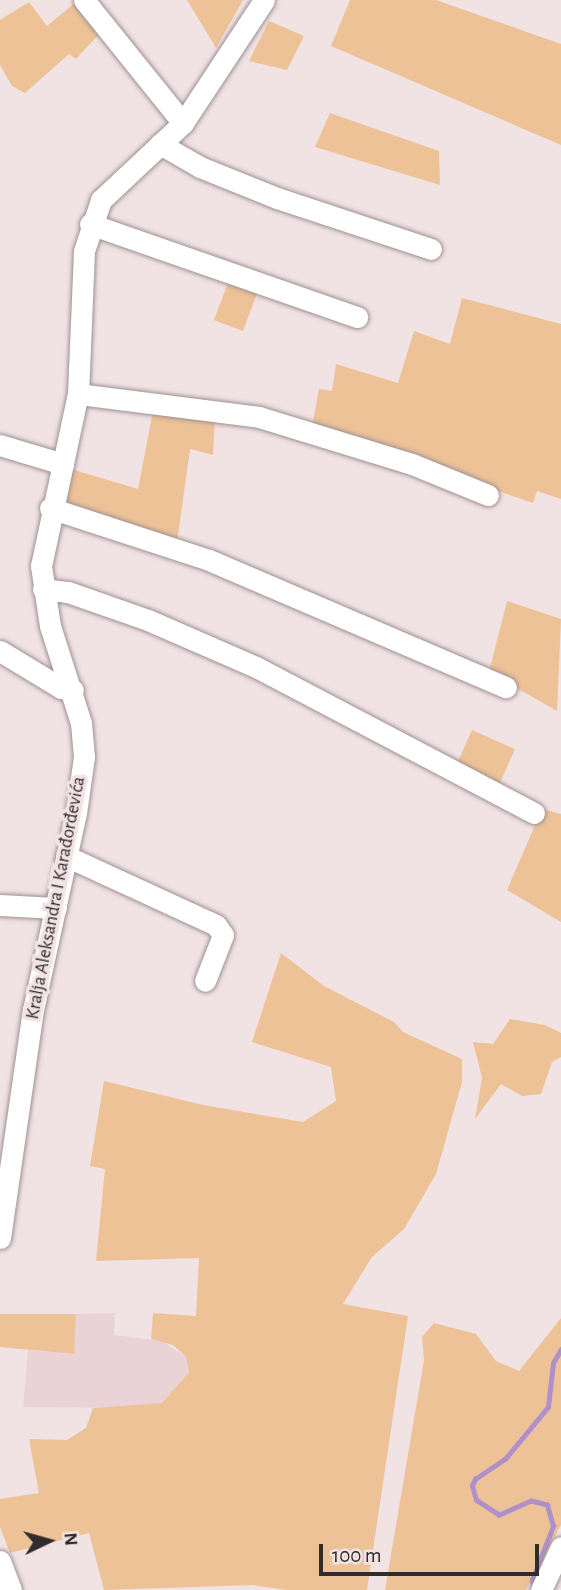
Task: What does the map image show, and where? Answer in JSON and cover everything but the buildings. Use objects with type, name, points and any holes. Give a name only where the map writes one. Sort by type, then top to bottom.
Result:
[{"type":"street","points":[[84,0],[183,122]]},
{"type":"street","name":"Kralja Aleksandra I Karađorđevića","points":[[0,1238],[9,1116],[56,908],[84,757],[73,690],[50,626],[41,566],[50,508],[63,464],[78,394],[81,288],[90,224],[101,200],[183,122],[264,0]]},
{"type":"street","points":[[160,144],[200,167],[277,198],[431,249]]},
{"type":"street","points":[[90,224],[357,317]]},
{"type":"street","points":[[78,394],[259,417],[412,464],[488,495]]},
{"type":"street","points":[[0,445],[63,464]]},
{"type":"street","points":[[50,508],[208,560],[506,687]]},
{"type":"street","points":[[43,589],[68,592],[148,620],[256,667],[534,813]]},
{"type":"street","points":[[0,651],[61,688],[73,690]]},
{"type":"street","points":[[66,856],[216,925],[223,935],[205,981]]},
{"type":"street","points":[[0,905],[56,908]]},
{"type":"street","points":[[541,1590],[561,1547]]},
{"type":"street","points":[[0,1561],[11,1590]]},
{"type":"shaded area","points":[[187,0],[243,0],[216,48]]},
{"type":"shaded area","points":[[350,0],[436,0],[561,44],[561,145],[331,46]]},
{"type":"shaded area","points":[[77,1],[100,33],[76,59],[69,54],[25,93],[12,86],[0,65],[0,20],[29,2],[47,26]]},
{"type":"shaded area","points":[[269,21],[304,36],[287,70],[249,61]]},
{"type":"shaded area","points":[[330,113],[439,151],[440,185],[315,147]]},
{"type":"shaded area","points":[[230,278],[259,289],[243,331],[214,320]]},
{"type":"shaded area","points":[[462,298],[561,324],[561,499],[537,491],[533,503],[312,427],[319,389],[332,391],[336,364],[398,383],[414,331],[450,344]]},
{"type":"shaded area","points":[[153,411],[215,418],[213,455],[190,449],[177,543],[60,504],[71,469],[138,489]]},
{"type":"shaded area","points":[[507,601],[561,619],[557,711],[489,672]]},
{"type":"shaded area","points":[[472,730],[515,749],[500,783],[457,764]]},
{"type":"shaded area","points":[[542,809],[561,814],[561,922],[507,890]]},
{"type":"shaded area","points":[[281,953],[324,986],[394,1022],[403,1032],[462,1059],[462,1082],[436,1174],[404,1229],[372,1257],[343,1304],[408,1316],[367,1590],[286,1590],[253,1585],[104,1590],[89,1533],[10,1553],[0,1527],[0,1499],[39,1493],[29,1439],[67,1440],[86,1428],[93,1408],[162,1403],[189,1372],[186,1357],[173,1345],[151,1339],[153,1313],[196,1316],[199,1258],[96,1261],[105,1169],[90,1166],[104,1081],[203,1105],[303,1122],[336,1101],[331,1067],[252,1042]]},
{"type":"shaded area","points":[[510,1019],[545,1025],[561,1033],[561,1057],[552,1062],[541,1094],[522,1096],[501,1084],[475,1119],[482,1078],[473,1042],[493,1044]]},
{"type":"shaded area","points":[[115,1313],[114,1335],[162,1341],[186,1357],[189,1372],[162,1403],[134,1408],[23,1407],[28,1350],[73,1354],[76,1314]]},
{"type":"shaded area","points":[[0,1314],[76,1314],[74,1354],[0,1347]]},
{"type":"shaded area","points":[[561,1318],[561,1525],[526,1590],[385,1590],[424,1360],[422,1337],[434,1323],[476,1334],[496,1361],[519,1371]]},
{"type":"waterway","points":[[534,1589],[532,1580],[553,1526],[547,1505],[531,1501],[499,1515],[476,1500],[472,1486],[475,1479],[505,1459],[548,1407],[553,1363],[561,1349]]}]
